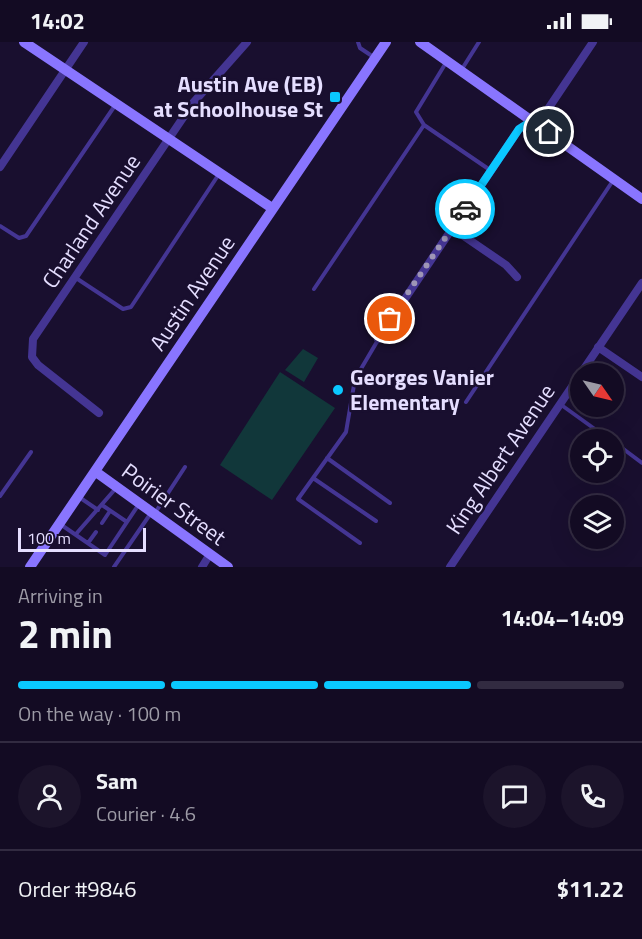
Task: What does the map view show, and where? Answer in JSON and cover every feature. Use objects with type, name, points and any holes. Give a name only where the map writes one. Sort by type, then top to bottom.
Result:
[{"type":"street","points":[[24,42],[272,208]]},
{"type":"street","points":[[0,167],[84,42]]},
{"type":"street","name":"Charland Avenue","points":[[99,413],[43,370],[32,357],[33,339],[193,104],[247,42]]},
{"type":"street","name":"Austin Avenue","points":[[30,567],[386,42]]},
{"type":"street","points":[[420,42],[642,198]]},
{"type":"street","points":[[378,339],[519,129],[546,112],[593,42]]},
{"type":"street","points":[[452,228],[506,265],[517,277]]},
{"type":"street","name":"King Albert Avenue","points":[[450,567],[559,403],[642,285]]},
{"type":"street","points":[[598,347],[642,377]]},
{"type":"street","name":"Poirier Street","points":[[96,472],[228,567]]},
{"type":"street","points":[[202,567],[210,554]]},
{"type":"lane","points":[[358,42],[360,48],[375,58]]},
{"type":"lane","points":[[461,70],[479,42]]},
{"type":"lane","points":[[447,61],[416,112],[424,125],[491,171]]},
{"type":"lane","points":[[0,226],[19,238],[26,236],[116,104]]},
{"type":"lane","points":[[314,289],[424,125]]},
{"type":"lane","points":[[75,278],[123,309],[131,308],[220,173]]},
{"type":"lane","points":[[466,402],[614,178]]},
{"type":"lane","points":[[360,543],[298,499],[346,432],[355,379],[378,339]]},
{"type":"lane","points":[[559,403],[595,429]]},
{"type":"lane","points":[[624,450],[642,463]]},
{"type":"lane","points":[[0,496],[31,452]]},
{"type":"lane","points":[[327,458],[390,503]]},
{"type":"lane","points":[[114,567],[185,467]]},
{"type":"lane","points":[[312,478],[376,521]]},
{"type":"lane","points":[[76,534],[117,487]]},
{"type":"lane","points":[[79,497],[98,510]]},
{"type":"lane","points":[[60,524],[105,555],[140,503]]},
{"type":"lane","points":[[102,505],[127,522]]},
{"type":"lane","points":[[102,524],[110,511]]},
{"type":"lane","points":[[88,543],[96,532]]},
{"type":"green space","points":[[303,349],[318,358],[304,382],[285,370]]},
{"type":"green space","points":[[280,372],[335,408],[272,500],[220,465]]},
{"type":"way so far","points":[[390,319],[465,209]]},
{"type":"place","name":"Austin Ave (EB) at Schoolhouse St","points":[[335,97]]},
{"type":"place","name":"Georges Vanier Elementary","points":[[338,390]]},
{"type":"route","points":[[465,209],[519,129],[533,120],[549,132]]}]
